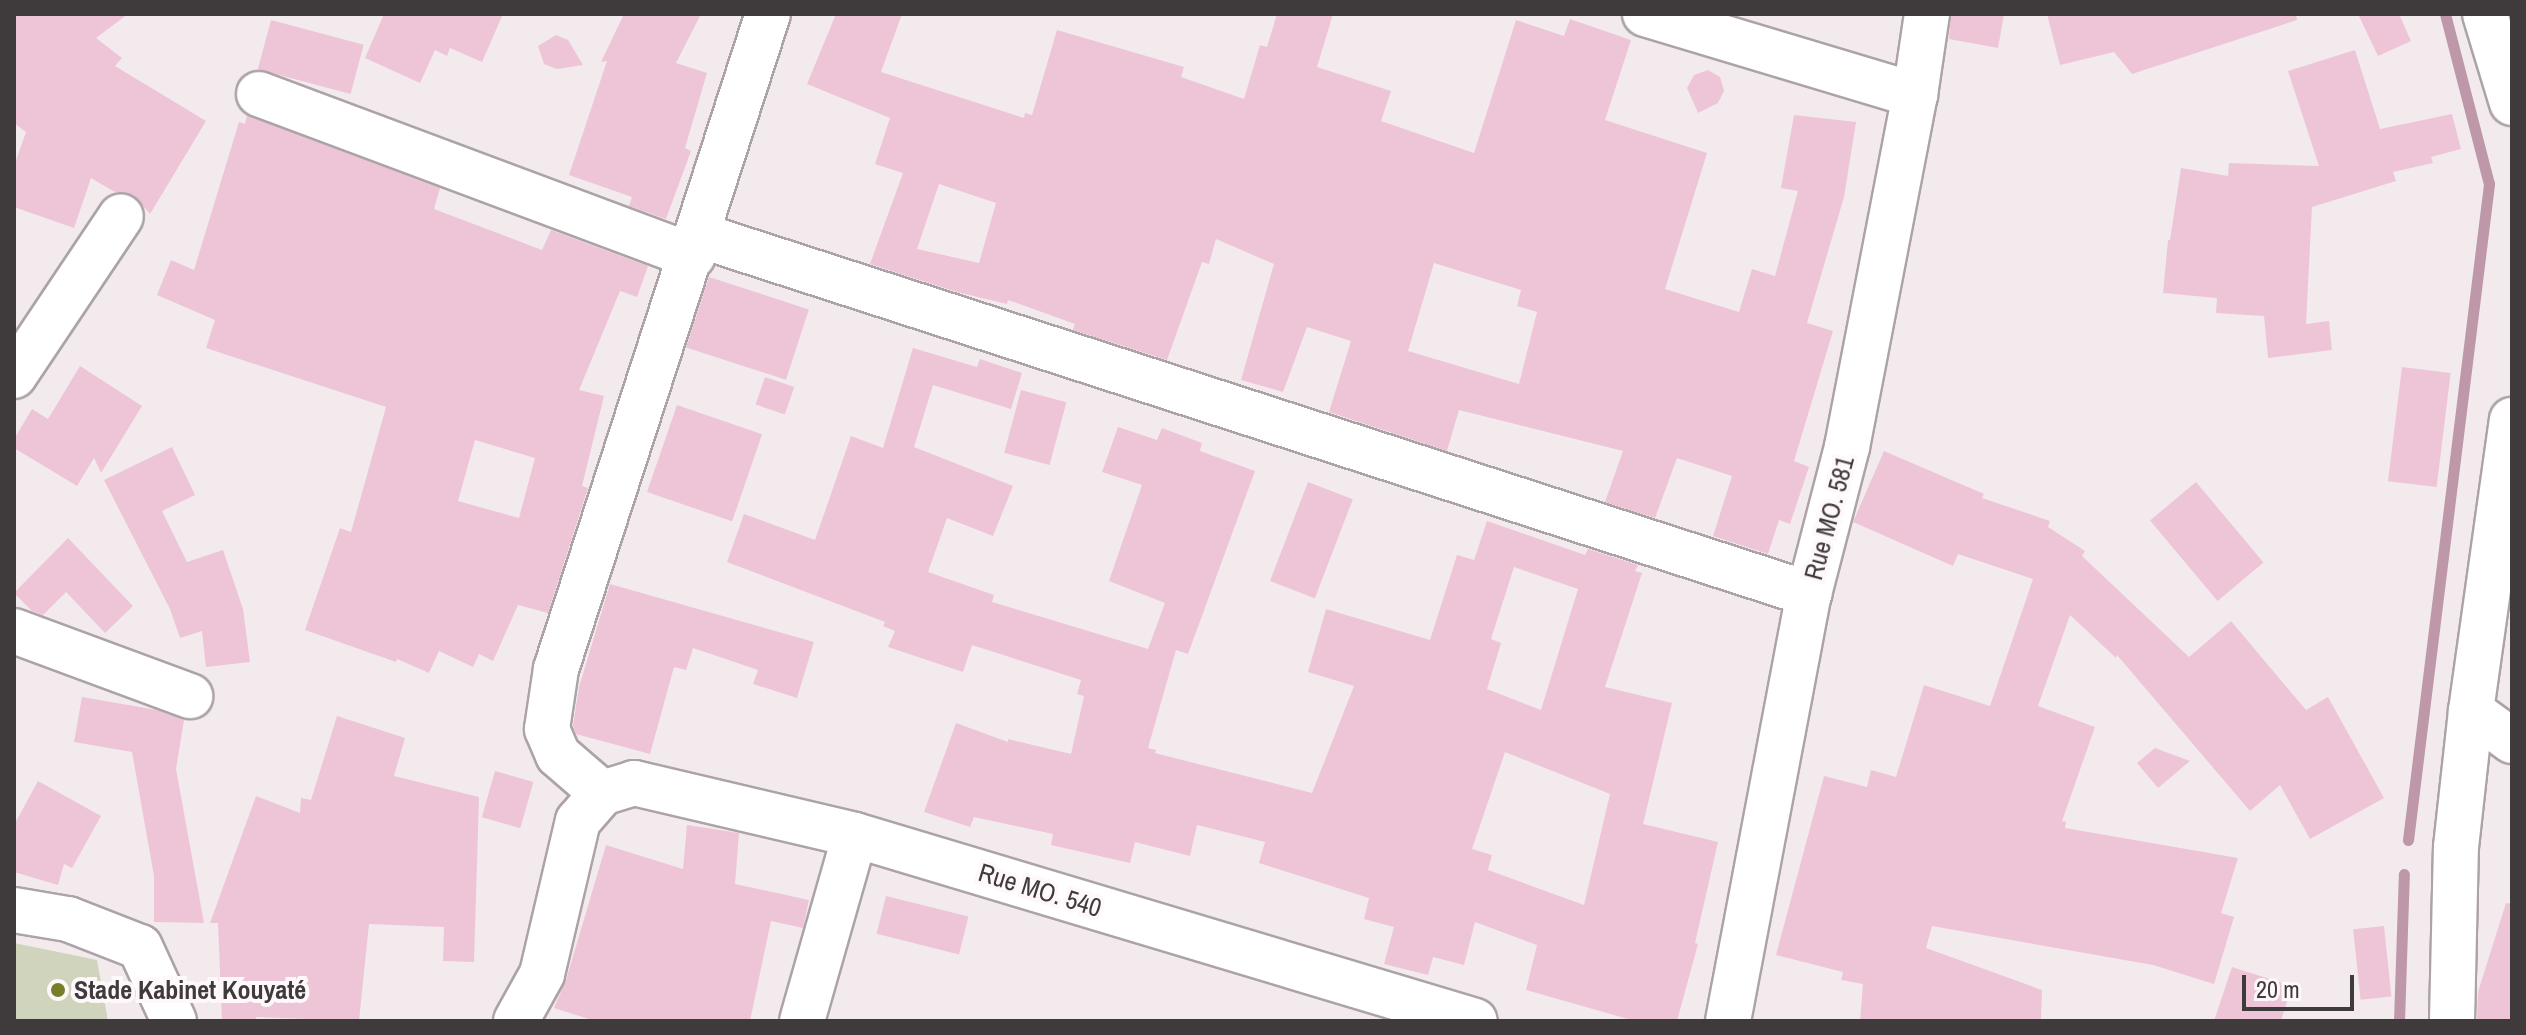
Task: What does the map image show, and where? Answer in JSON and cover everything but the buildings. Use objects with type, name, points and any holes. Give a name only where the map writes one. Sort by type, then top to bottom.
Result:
[{"type":"street","points":[[516,1021],[542,974],[578,821],[602,793],[558,755],[547,729],[556,669],[696,245],[768,14]]},
{"type":"street","points":[[1645,14],[1915,95]]},
{"type":"street","name":"Rue MO. 581","points":[[1728,1021],[1809,594],[1847,447],[1915,95],[1927,14]]},
{"type":"street","points":[[2485,14],[2512,103]]},
{"type":"street","points":[[259,94],[696,245],[1809,594]]},
{"type":"street","points":[[14,376],[121,216]]},
{"type":"street","points":[[2452,1021],[2456,847],[2471,711],[2512,420]]},
{"type":"street","points":[[14,631],[190,696]]},
{"type":"street","points":[[2471,711],[2512,741]]},
{"type":"street","name":"Rue MO. 540","points":[[602,793],[634,783],[855,835],[1475,1021]]},
{"type":"street","points":[[802,1021],[855,835]]},
{"type":"street","points":[[14,910],[68,919],[140,947],[174,1021]]},
{"type":"green space","name":"Stade Kabinet Kouyaté","points":[[14,943],[97,960],[108,1021],[14,1021]]},
{"type":"waterway","points":[[2408,840],[2489,184],[2445,14]]},
{"type":"waterway","points":[[2399,1021],[2404,874]]},
{"type":"place","name":"Stade Kabinet Kouyaté","points":[[58,990]]}]
